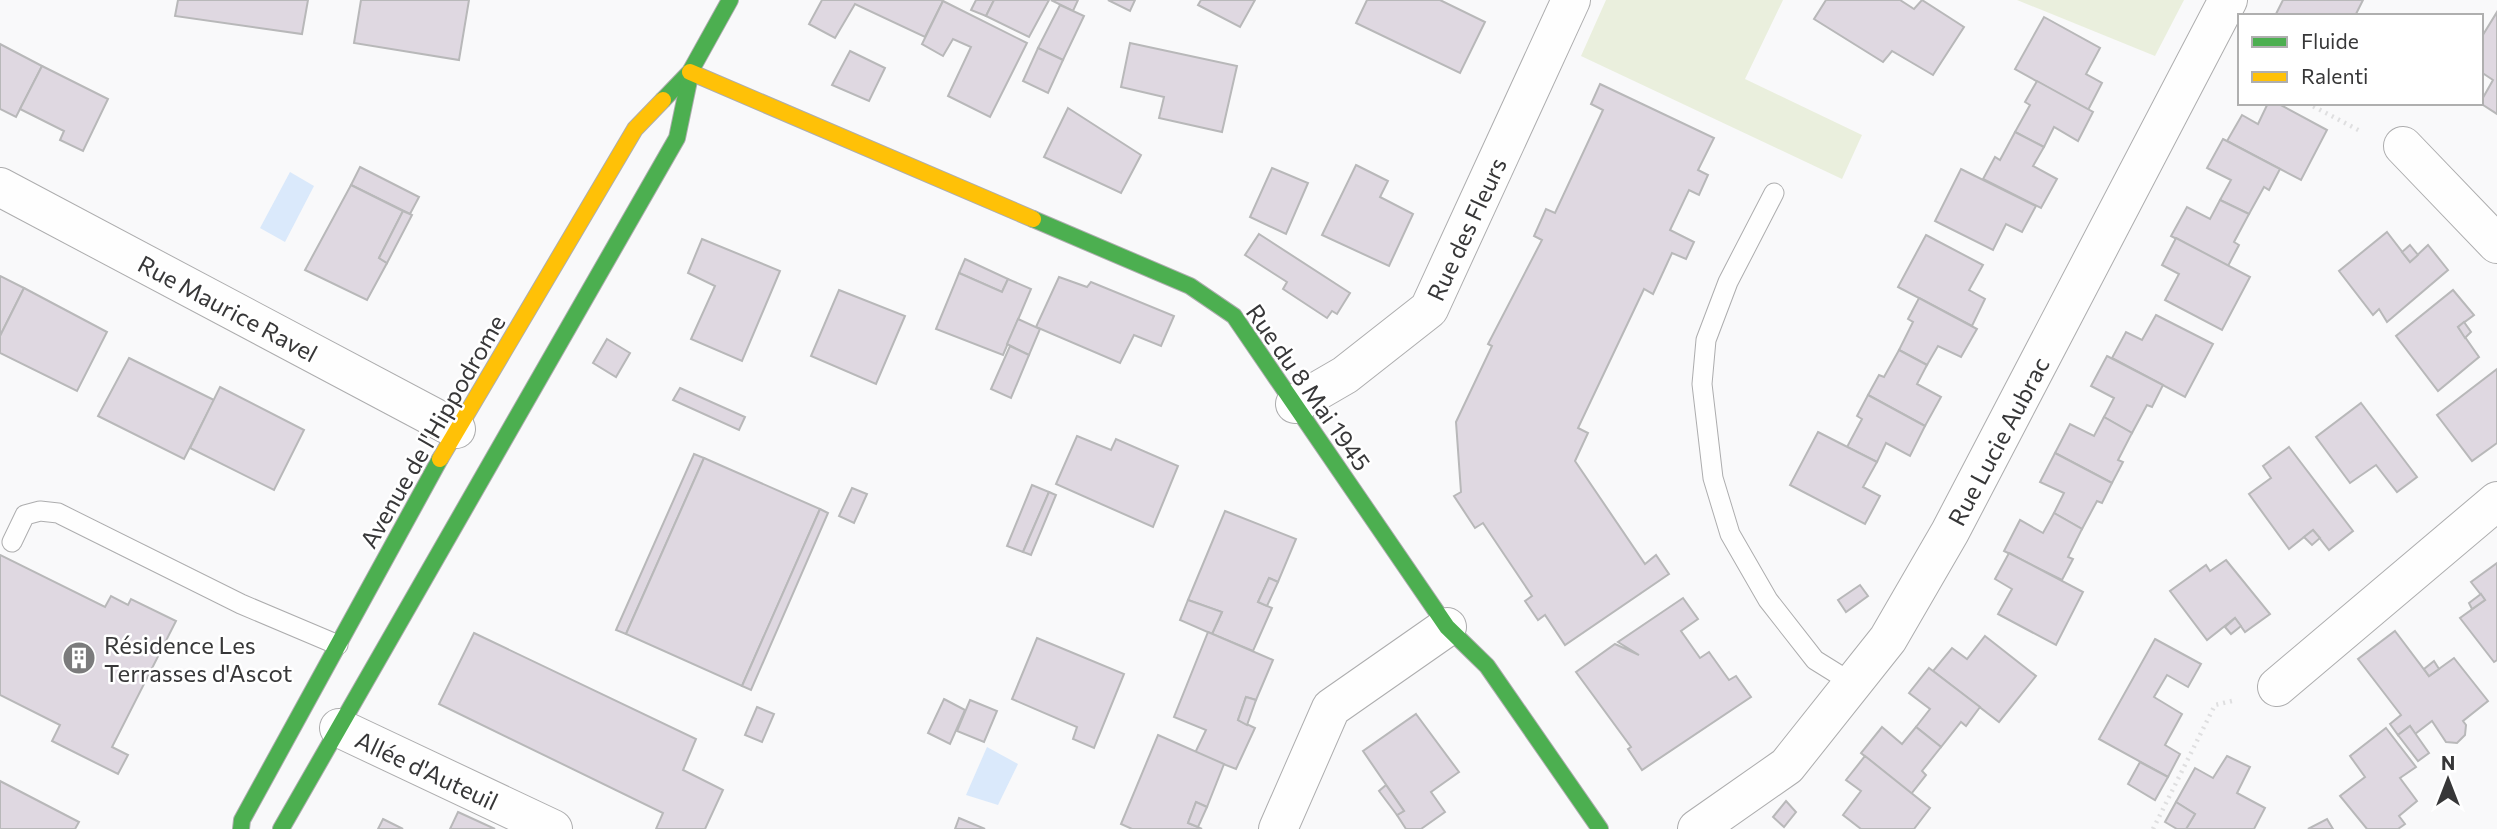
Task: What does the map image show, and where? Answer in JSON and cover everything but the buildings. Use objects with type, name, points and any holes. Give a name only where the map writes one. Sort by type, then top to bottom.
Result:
[{"type":"street","points":[[690,72],[730,0]]},
{"type":"street","name":"Rue des Fleurs","points":[[1295,404],[1345,375],[1429,309],[1571,0]]},
{"type":"street","name":"Rue Lucie Aubrac","points":[[1697,829],[1787,766],[1888,639],[1950,532],[2228,0]]},
{"type":"street","points":[[281,829],[677,138],[698,23]]},
{"type":"street","name":"Rue du 8 Mai 1945","points":[[690,72],[1190,286],[1234,316],[1447,627],[1487,666],[1600,829]]},
{"type":"street","name":"Avenue de l'Hippodrome","points":[[241,829],[242,820],[456,429],[635,129],[690,72]]},
{"type":"street","points":[[2403,146],[2497,244]]},
{"type":"street","name":"Rue Maurice Ravel","points":[[0,187],[456,429]]},
{"type":"street","points":[[2277,687],[2497,501]]},
{"type":"street","points":[[1278,829],[1331,708],[1447,627]]},
{"type":"street","name":"Allée d'Auteuil","points":[[339,729],[553,829]]},
{"type":"lane","points":[[1774,193],[1728,282],[1706,340],[1702,384],[1713,478],[1730,534],[1768,600],[1815,660],[1852,683]]},
{"type":"lane","points":[[12,542],[25,515],[40,511],[58,513],[241,604],[338,645]]},
{"type":"path","points":[[2311,105],[2385,143],[2403,146]]},
{"type":"path","points":[[2153,829],[2215,705],[2277,687]]},
{"type":"green space","points":[[1606,0],[1783,0],[1745,79],[1862,135],[1842,179],[1581,56]]},
{"type":"green space","points":[[2017,0],[2184,0],[2155,56]]},
{"type":"water","points":[[290,172],[314,186],[285,242],[260,228]]},
{"type":"water","points":[[987,747],[1018,764],[998,805],[966,795]]},
{"type":"traffic: fast","points":[[663,100],[690,72],[730,0]]},
{"type":"traffic: fast","points":[[281,829],[677,138],[691,71]]},
{"type":"traffic: fast","points":[[1033,219],[1190,286],[1234,316],[1447,627],[1487,666],[1600,829]]},
{"type":"traffic: fast","points":[[241,829],[242,820],[440,459]]},
{"type":"traffic: slow","points":[[690,72],[1033,219]]},
{"type":"traffic: slow","points":[[440,459],[635,129],[663,100]]},
{"type":"place","name":"Résidence Les Terrasses d'Ascot","points":[[79,658]]}]
